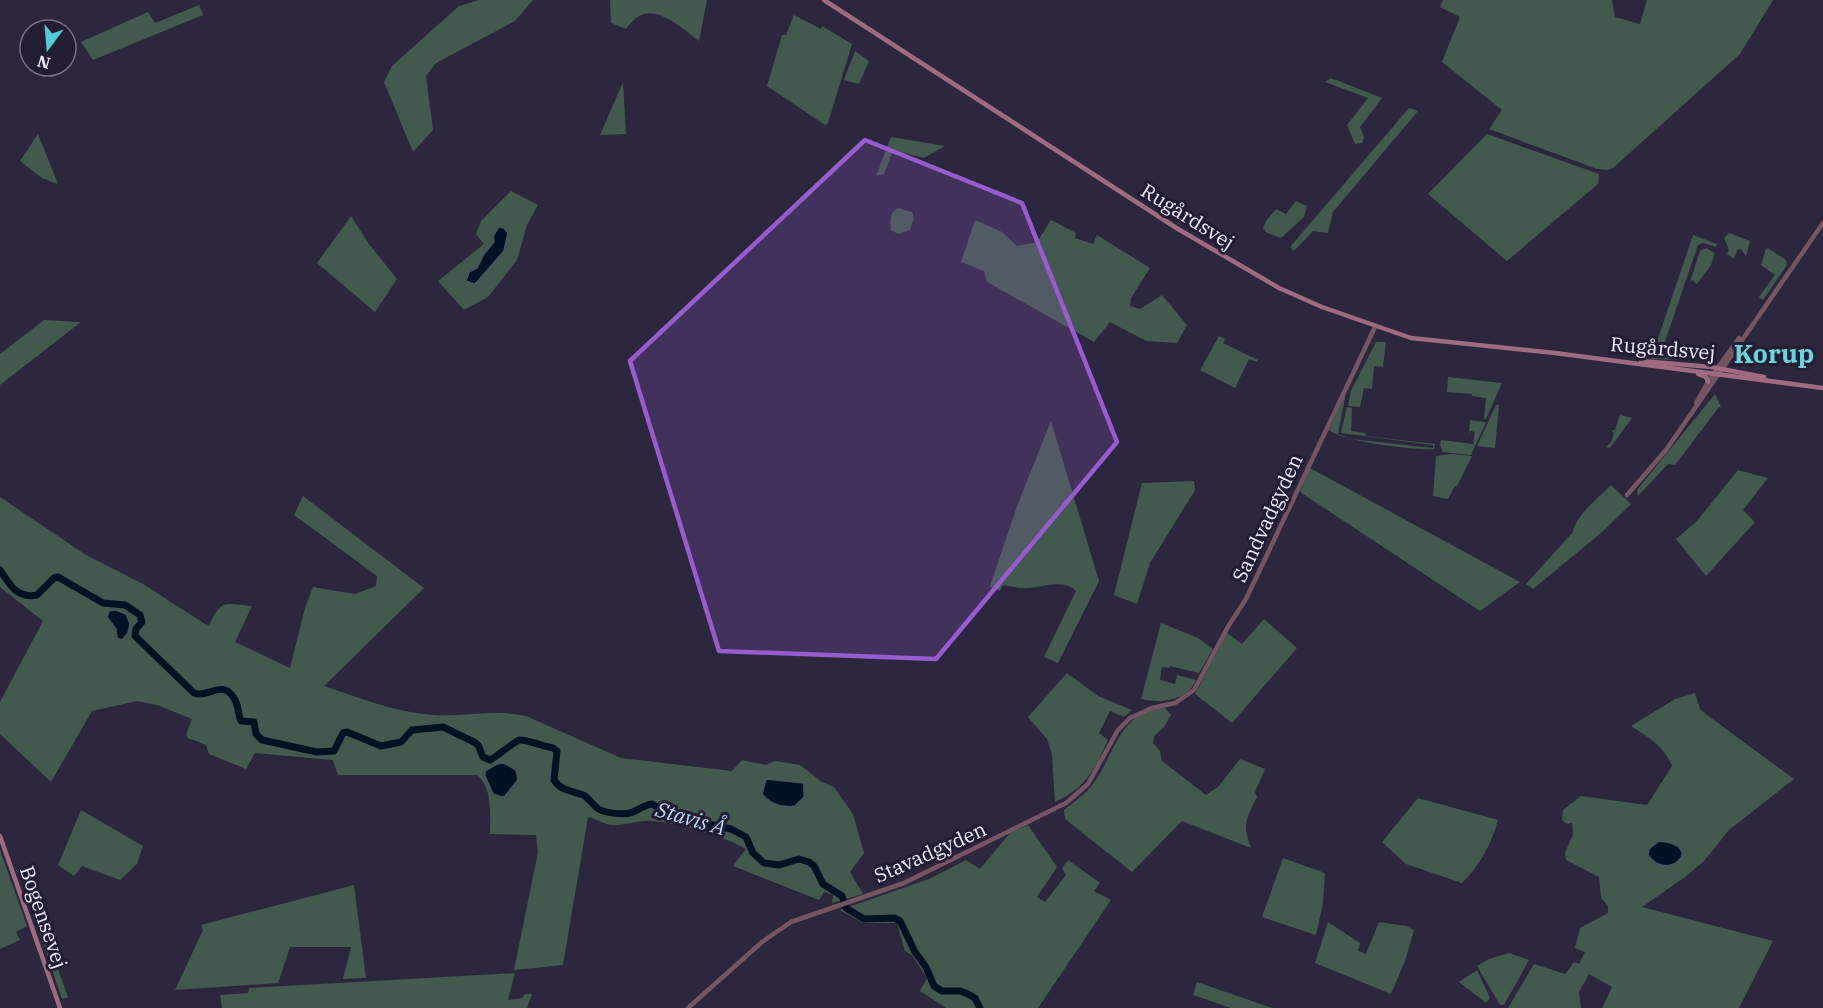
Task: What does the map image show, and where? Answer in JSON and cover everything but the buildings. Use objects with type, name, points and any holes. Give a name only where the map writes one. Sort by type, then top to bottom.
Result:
[{"type":"main road","name":"Rugårdsvej","points":[[824,0],[1210,249],[1297,297],[1375,327],[1424,340],[1718,371],[1782,381]]},
{"type":"main road","name":"Rugårdsvej","points":[[1576,356],[1684,370],[1718,371],[1823,388]]},
{"type":"main road","points":[[1666,367],[1718,371]]},
{"type":"main road","points":[[1684,370],[1706,377],[1708,382]]},
{"type":"main road","name":"Bogensevej","points":[[0,836],[60,1008]]},
{"type":"street","points":[[1627,495],[1666,450],[1718,371],[1823,224]]},
{"type":"street","name":"Sandvadgyden","points":[[1167,705],[1184,699],[1194,690],[1225,632],[1246,599],[1375,327]]},
{"type":"street","points":[[1686,422],[1708,382],[1718,371]]},
{"type":"street","name":"Stavadgyden","points":[[688,1008],[776,931],[805,916],[895,886],[939,867],[1066,803],[1088,784],[1124,724],[1139,713],[1167,705]]},
{"type":"highlighted area","points":[[865,140],[1022,203],[1117,442],[936,659],[719,651],[630,361]]},
{"type":"green space","points":[[479,0],[533,0],[515,21],[436,63],[426,76],[433,130],[413,152],[384,82],[392,66],[459,6]]},
{"type":"green space","points":[[610,0],[707,0],[699,41],[669,19],[652,13],[636,18],[626,29],[611,23]]},
{"type":"green space","points":[[1443,0],[1612,0],[1615,17],[1640,24],[1647,0],[1773,0],[1740,54],[1608,170],[1597,169],[1489,129],[1502,110],[1442,62],[1460,17],[1440,7]]},
{"type":"green space","points":[[199,5],[203,15],[93,60],[81,42],[148,12],[155,23]]},
{"type":"green space","points":[[794,15],[821,29],[822,26],[852,44],[828,123],[825,125],[767,86],[782,35],[786,35]]},
{"type":"green space","points":[[855,51],[869,61],[859,84],[844,80]]},
{"type":"green space","points":[[1331,78],[1382,98],[1360,127],[1364,137],[1362,143],[1355,144],[1347,125],[1368,98],[1325,82]]},
{"type":"green space","points":[[623,82],[626,134],[600,135]]},
{"type":"green space","points":[[1409,108],[1418,111],[1333,212],[1328,233],[1313,231],[1294,251],[1290,247]]},
{"type":"green space","points":[[38,134],[58,184],[42,178],[20,161]]},
{"type":"green space","points":[[1487,134],[1599,174],[1598,184],[1507,261],[1428,194]]},
{"type":"green space","points":[[891,137],[945,146],[924,158],[893,150],[884,174],[876,176]]},
{"type":"green space","points":[[511,191],[538,205],[527,225],[517,260],[488,297],[464,310],[438,281],[484,244],[476,234],[481,221]]},
{"type":"green space","points":[[1296,201],[1307,206],[1304,217],[1281,238],[1267,233],[1263,228],[1276,209],[1286,214]]},
{"type":"green space","points":[[898,208],[912,212],[914,218],[910,230],[898,234],[891,230],[890,220],[893,212]]},
{"type":"green space","points":[[351,216],[369,244],[397,279],[375,312],[317,263]]},
{"type":"green space","points":[[975,220],[1002,232],[1017,246],[1037,242],[1051,220],[1076,233],[1075,238],[1093,244],[1097,235],[1150,268],[1131,298],[1130,306],[1140,309],[1162,295],[1187,325],[1177,343],[1146,341],[1110,322],[1094,342],[987,282],[984,271],[961,262]]},
{"type":"green space","points":[[1729,233],[1750,241],[1746,256],[1741,249],[1737,250],[1734,259],[1727,254],[1729,250],[1724,238]]},
{"type":"green space","points":[[1693,235],[1717,244],[1716,247],[1703,243],[1698,245],[1661,353],[1669,355],[1673,348],[1685,356],[1682,360],[1651,359]]},
{"type":"green space","points":[[1706,248],[1715,253],[1711,265],[1697,284],[1692,280],[1690,282],[1700,251]]},
{"type":"green space","points":[[1768,248],[1786,260],[1787,265],[1763,300],[1759,297],[1775,275],[1761,265]]},
{"type":"green space","points":[[44,320],[81,322],[0,385],[0,354]]},
{"type":"green space","points":[[1219,336],[1225,339],[1223,343],[1258,360],[1257,362],[1249,359],[1235,388],[1200,370]]},
{"type":"green space","points":[[1376,342],[1386,342],[1383,367],[1374,366],[1372,389],[1364,388],[1360,407],[1348,406],[1351,391]]},
{"type":"green space","points":[[1448,377],[1502,383],[1486,419],[1484,419],[1486,398],[1472,396],[1472,394],[1447,392]]},
{"type":"green space","points":[[1346,393],[1338,434],[1351,439],[1336,434],[1329,430]]},
{"type":"green space","points":[[1715,394],[1721,407],[1675,465],[1668,464],[1638,496],[1637,490]]},
{"type":"green space","points":[[1496,405],[1499,405],[1495,448],[1477,446]]},
{"type":"green space","points":[[1347,407],[1352,408],[1351,431],[1365,433],[1366,436],[1435,444],[1434,449],[1425,449],[1397,447],[1353,439],[1433,448],[1433,445],[1341,433]]},
{"type":"green space","points":[[1620,415],[1632,418],[1610,448],[1606,447],[1611,442],[1614,433],[1611,430],[1615,430]]},
{"type":"green space","points":[[1470,420],[1486,422],[1471,455],[1442,452],[1441,440],[1473,444],[1475,432],[1470,431],[1469,435]]},
{"type":"green space","points":[[1051,421],[1099,581],[1058,663],[1044,657],[1076,591],[1058,584],[1030,588],[1003,585],[1000,591],[990,586],[1017,506]]},
{"type":"green space","points":[[1451,454],[1472,456],[1448,499],[1433,496],[1436,456]]},
{"type":"green space","points":[[1310,468],[1520,582],[1480,611],[1300,492]]},
{"type":"green space","points":[[1738,470],[1768,478],[1743,510],[1755,522],[1706,576],[1676,539],[1697,521]]},
{"type":"green space","points":[[1194,481],[1195,490],[1150,563],[1137,604],[1114,595],[1142,483]]},
{"type":"green space","points":[[1611,485],[1631,504],[1601,533],[1533,589],[1526,584],[1573,532],[1583,513]]},
{"type":"green space","points":[[303,496],[424,588],[324,686],[405,711],[433,715],[503,713],[526,716],[621,758],[732,771],[742,760],[766,765],[775,761],[800,765],[822,782],[834,787],[853,814],[864,853],[850,872],[863,894],[832,903],[833,895],[824,892],[819,900],[733,866],[746,849],[712,835],[658,821],[610,825],[588,817],[563,965],[514,970],[538,852],[536,835],[490,834],[488,794],[482,780],[477,775],[338,775],[333,760],[255,753],[246,769],[209,754],[206,745],[188,738],[186,735],[192,719],[157,705],[137,701],[92,711],[51,782],[0,734],[0,702],[43,621],[0,587],[0,497],[86,555],[143,584],[205,624],[209,625],[218,610],[225,605],[252,606],[235,642],[290,668],[305,608],[313,587],[355,594],[376,586],[377,576],[294,515]]},
{"type":"green space","points":[[1264,619],[1297,648],[1232,723],[1195,694],[1227,633],[1242,644]]},
{"type":"green space","points":[[1161,623],[1198,638],[1213,649],[1199,673],[1170,666],[1169,668],[1162,667],[1160,680],[1175,684],[1177,675],[1196,680],[1187,692],[1173,699],[1157,701],[1141,699]]},
{"type":"green space","points":[[1067,673],[1098,696],[1132,710],[1124,717],[1110,711],[1099,733],[1108,740],[1093,769],[1082,784],[1055,802],[1052,754],[1047,739],[1028,717]]},
{"type":"green space","points":[[1695,693],[1700,709],[1794,779],[1729,830],[1704,861],[1685,877],[1642,907],[1773,941],[1739,1008],[1602,1008],[1612,987],[1589,974],[1579,992],[1581,1008],[1508,1008],[1534,964],[1565,974],[1574,962],[1579,964],[1585,952],[1575,948],[1580,928],[1608,913],[1608,906],[1601,898],[1599,877],[1566,860],[1565,853],[1573,834],[1572,823],[1567,824],[1562,820],[1563,810],[1581,796],[1647,805],[1672,766],[1660,748],[1631,726],[1675,699]]},
{"type":"green space","points":[[1165,708],[1171,715],[1164,727],[1154,736],[1153,743],[1160,751],[1162,761],[1206,795],[1219,786],[1240,759],[1265,769],[1255,792],[1257,797],[1246,822],[1251,848],[1182,821],[1132,872],[1065,819],[1064,810],[1089,789],[1098,777],[1126,727],[1148,711]]},
{"type":"green space","points":[[1418,798],[1498,820],[1484,854],[1462,883],[1406,864],[1382,842]]},
{"type":"green space","points":[[81,810],[143,846],[137,864],[120,880],[82,866],[74,876],[58,865]]},
{"type":"green space","points":[[1028,825],[1057,867],[1037,897],[1045,902],[1066,875],[1062,868],[1068,860],[1100,883],[1094,891],[1111,900],[1038,1008],[946,1008],[920,991],[927,978],[912,955],[905,951],[897,923],[863,923],[840,910],[929,879],[966,860],[980,869],[1010,833]]},
{"type":"green space","points":[[0,850],[27,926],[16,932],[20,940],[0,949]]},
{"type":"green space","points":[[1283,858],[1325,873],[1323,903],[1316,935],[1262,917]]},
{"type":"green space","points":[[354,885],[366,978],[343,979],[351,947],[290,947],[278,983],[175,990],[203,930],[201,925]]},
{"type":"green space","points":[[40,920],[68,997],[62,999],[37,924]]},
{"type":"green space","points":[[1328,922],[1360,943],[1358,951],[1366,954],[1379,922],[1406,926],[1414,930],[1405,961],[1391,994],[1315,963]]},
{"type":"green space","points":[[1509,953],[1529,960],[1504,1005],[1500,1005],[1477,966],[1489,959]]},
{"type":"green space","points":[[1477,970],[1490,998],[1486,1003],[1459,982]]},
{"type":"green space","points":[[515,973],[508,1000],[532,994],[527,1008],[222,1008],[220,995],[248,993],[249,988]]},
{"type":"green space","points":[[1197,982],[1272,1008],[1231,1008],[1193,995]]},
{"type":"water","points":[[499,227],[504,228],[508,233],[504,251],[477,282],[474,284],[466,281],[469,272],[477,268],[484,254],[494,242],[493,236]]},
{"type":"water","points":[[116,610],[126,614],[130,624],[128,633],[122,640],[117,638],[116,629],[107,617],[109,611]]},
{"type":"water","points":[[504,763],[516,770],[518,780],[502,797],[493,794],[485,771]]},
{"type":"water","points":[[766,779],[804,783],[804,797],[795,806],[781,806],[773,803],[762,794]]},
{"type":"water","points":[[1659,841],[1673,844],[1680,849],[1682,855],[1679,860],[1665,866],[1656,863],[1648,855],[1649,849]]},
{"type":"waterway","name":"Stavis Å","points":[[0,570],[15,590],[24,595],[37,595],[54,578],[58,577],[103,603],[125,605],[140,615],[142,622],[136,629],[135,636],[194,693],[200,694],[221,689],[231,694],[237,705],[241,721],[254,722],[256,734],[262,740],[317,752],[334,751],[343,733],[347,732],[381,746],[401,742],[412,730],[443,727],[474,742],[478,745],[483,757],[490,760],[517,741],[526,741],[557,751],[554,780],[564,789],[585,796],[600,810],[627,814],[652,804],[671,816],[731,829],[746,837],[753,853],[764,863],[779,865],[799,859],[809,862],[814,866],[823,884],[842,896],[846,908],[864,919],[894,918],[900,921],[934,986],[942,991],[960,991],[968,994],[975,998],[980,1008]]},
{"type":"district","name":"Korup","points":[[1774,353]]}]
